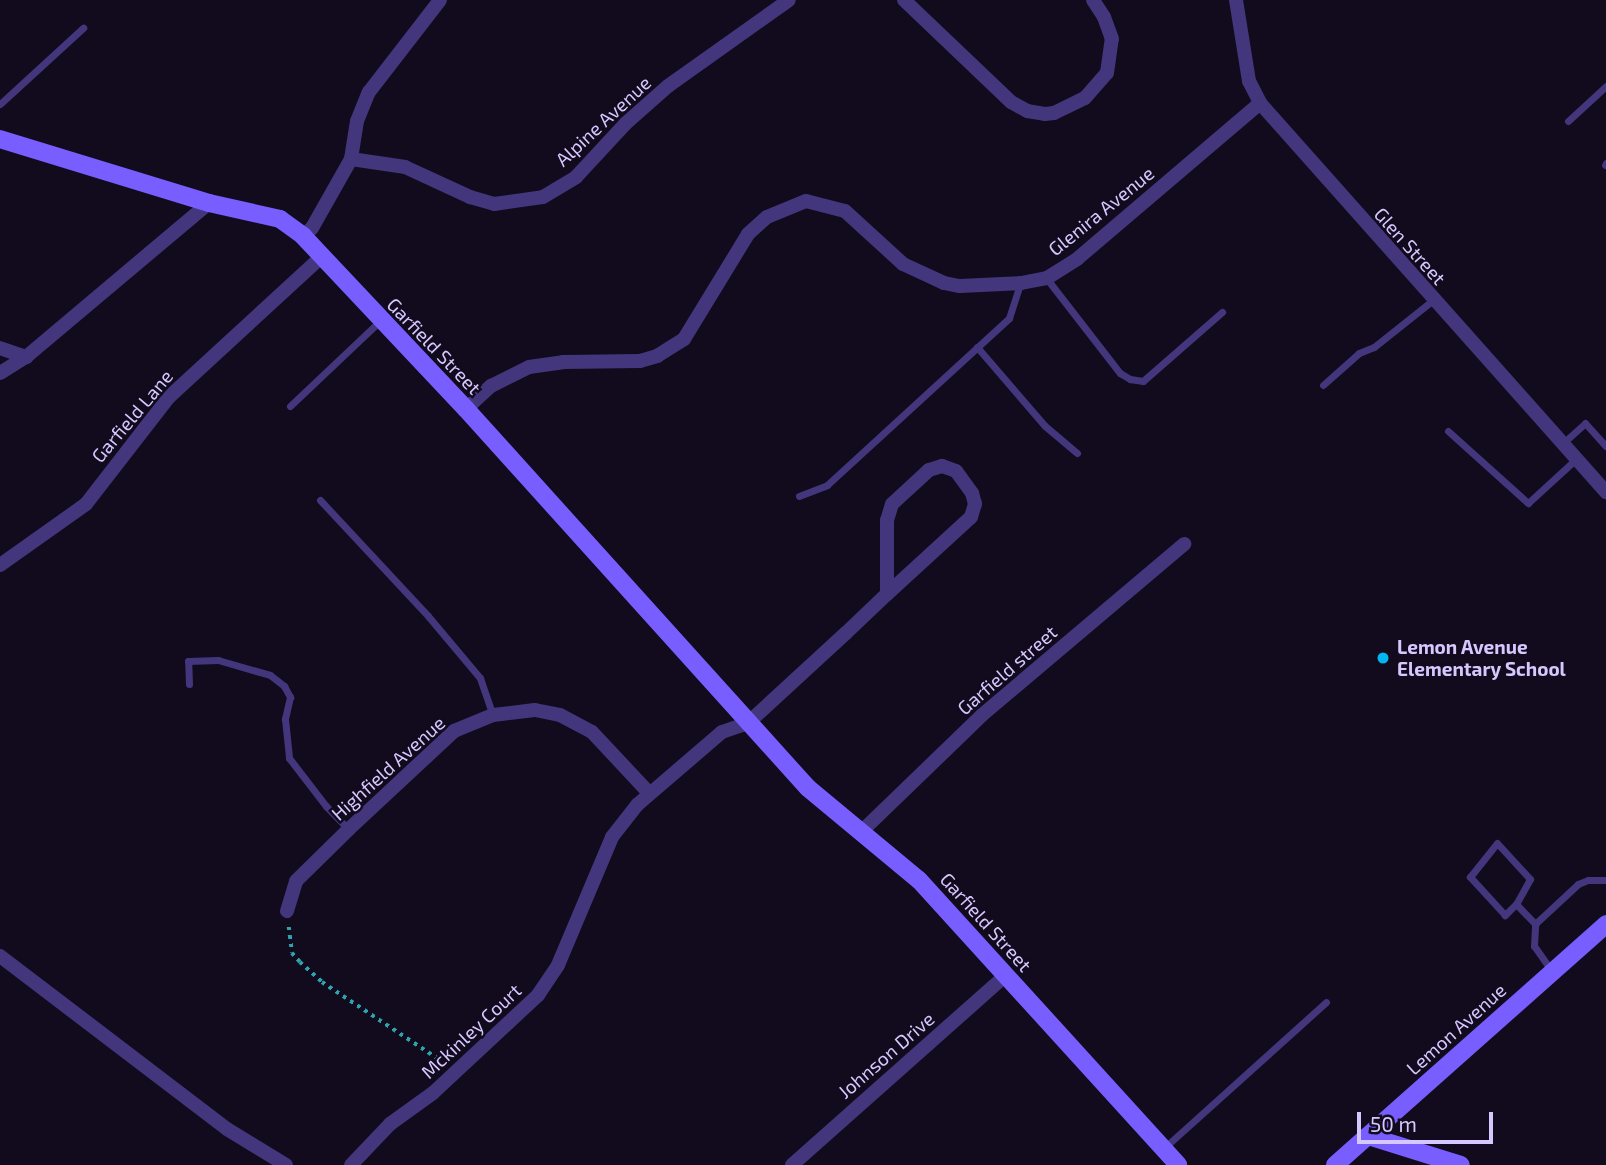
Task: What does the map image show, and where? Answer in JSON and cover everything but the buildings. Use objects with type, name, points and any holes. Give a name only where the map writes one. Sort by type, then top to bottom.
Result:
[{"type":"street","points":[[303,236],[313,228],[351,159],[357,121],[369,92],[440,0]]},
{"type":"street","name":"Alpine Avenue","points":[[351,159],[405,166],[470,197],[494,204],[543,197],[576,177],[625,124],[668,86],[789,0]]},
{"type":"street","points":[[904,0],[1011,102],[1027,111],[1045,114],[1054,113],[1085,98],[1107,73],[1112,39],[1104,17],[1093,0]]},
{"type":"street","name":"Glen Street","points":[[1236,0],[1249,81],[1260,103],[1605,490]]},
{"type":"street","name":"Glenira Avenue","points":[[466,409],[491,386],[529,367],[563,362],[640,360],[657,356],[684,339],[748,234],[767,217],[806,201],[845,211],[903,264],[944,283],[960,286],[1021,283],[1047,278],[1077,259],[1260,103]]},
{"type":"street","name":"Garfield Street","points":[[0,139],[209,203],[280,219],[303,236],[466,409],[808,788],[919,880],[1178,1165]]},
{"type":"street","points":[[0,373],[26,357],[209,203]]},
{"type":"street","name":"Garfield Lane","points":[[0,565],[86,504],[169,397],[321,257]]},
{"type":"street","points":[[0,348],[26,357]]},
{"type":"street","points":[[649,793],[722,732],[748,723],[971,517],[975,504],[972,493],[956,471],[942,466],[929,470],[892,504],[887,520],[887,594]]},
{"type":"street","name":"Garfield street","points":[[861,832],[982,715],[1184,544]]},
{"type":"street","name":"Highfield Avenue","points":[[287,911],[296,881],[349,829],[454,730],[493,715],[534,710],[560,715],[592,732],[649,793]]},
{"type":"street","name":"Mckinley Court","points":[[351,1165],[390,1124],[433,1093],[538,995],[558,964],[612,837],[649,793]]},
{"type":"street","name":"Lemon Avenue","points":[[1335,1165],[1606,924]]},
{"type":"street","points":[[0,956],[227,1129],[286,1165]]},
{"type":"street","name":"Johnson Drive","points":[[792,1165],[1006,975]]},
{"type":"street","points":[[1368,1136],[1458,1165]]},
{"type":"lane","points":[[0,104],[83,28]]},
{"type":"lane","points":[[1568,121],[1606,86]]},
{"type":"lane","points":[[1047,278],[1120,373],[1130,379],[1143,381],[1222,312]]},
{"type":"lane","points":[[799,496],[827,485],[1009,318],[1021,283]]},
{"type":"lane","points":[[1323,385],[1359,353],[1374,347],[1433,300]]},
{"type":"lane","points":[[290,406],[381,321]]},
{"type":"lane","points":[[977,348],[1045,426],[1077,453]]},
{"type":"lane","points":[[1562,444],[1585,423],[1606,446]]},
{"type":"lane","points":[[1448,431],[1528,503],[1576,459]]},
{"type":"lane","points":[[320,500],[473,669],[480,678],[493,715]]},
{"type":"lane","points":[[189,684],[188,661],[218,660],[270,675],[284,686],[290,697],[285,719],[289,758],[326,806],[349,829]]},
{"type":"lane","points":[[1497,843],[1530,879],[1516,904],[1505,915],[1471,877],[1497,843]]},
{"type":"lane","points":[[1552,971],[1534,946],[1535,924],[1578,884],[1588,880],[1606,880]]},
{"type":"lane","points":[[1516,904],[1535,924]]},
{"type":"lane","points":[[1164,1149],[1326,1002]]},
{"type":"path","points":[[287,911],[292,953],[300,962],[323,982],[440,1060]]},
{"type":"place","name":"Lemon Avenue Elementary School","points":[[1383,658]]}]
